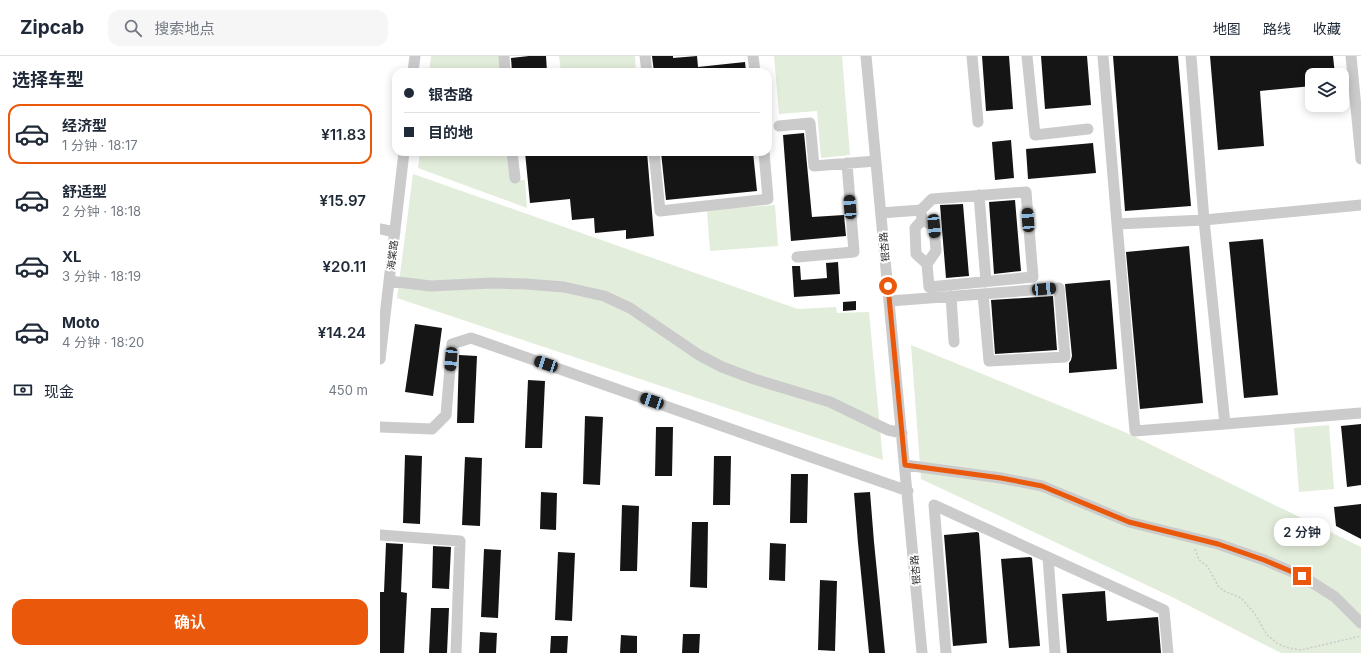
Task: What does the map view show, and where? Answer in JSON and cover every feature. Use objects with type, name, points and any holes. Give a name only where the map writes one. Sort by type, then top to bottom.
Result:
[{"type":"street","points":[[414,68],[415,56]]},
{"type":"street","points":[[504,56],[505,68]]},
{"type":"street","points":[[645,56],[646,68]]},
{"type":"street","points":[[753,56],[754,68]]},
{"type":"street","name":"银杏路","points":[[866,56],[922,653]]},
{"type":"street","points":[[972,56],[978,122]]},
{"type":"street","points":[[1027,56],[1034,135],[1088,129]]},
{"type":"street","points":[[1103,56],[1135,431],[1361,413]]},
{"type":"street","points":[[1191,56],[1204,220],[1225,424]]},
{"type":"street","points":[[1351,56],[1361,159]]},
{"type":"street","points":[[779,126],[810,123],[814,166],[876,160]]},
{"type":"street","name":"海棠路","points":[[380,359],[404,156]]},
{"type":"street","points":[[512,156],[515,178]]},
{"type":"street","points":[[654,156],[660,211],[768,199],[764,156]]},
{"type":"street","points":[[798,257],[854,252],[847,163]]},
{"type":"street","points":[[881,212],[922,215],[934,226],[936,251],[927,264],[928,287],[1033,277],[1026,192],[932,199],[922,215],[914,228],[916,254],[927,264]]},
{"type":"street","points":[[979,195],[986,282]]},
{"type":"street","points":[[1117,224],[1204,220],[1361,205]]},
{"type":"street","points":[[380,228],[395,232]]},
{"type":"street","points":[[389,281],[431,286],[492,283],[534,284],[564,287],[604,296],[630,308],[699,354],[722,367],[754,379],[830,402],[888,430],[902,433]]},
{"type":"street","points":[[890,301],[1059,288],[1065,357],[988,361],[983,294]]},
{"type":"street","points":[[951,296],[954,342]]},
{"type":"street","points":[[380,427],[432,429],[446,415],[452,344],[471,338],[908,491]]},
{"type":"street","points":[[905,465],[1001,478],[1042,486],[1129,522],[1218,544],[1264,560],[1302,576],[1335,598],[1361,623]]},
{"type":"street","points":[[946,653],[934,505],[1164,610],[1168,653]]},
{"type":"street","points":[[380,535],[460,541],[456,653]]},
{"type":"street","points":[[1048,557],[1054,653]]},
{"type":"path","points":[[1192,537],[1199,560],[1210,571],[1218,586],[1224,591],[1232,593],[1244,601],[1255,614],[1267,635],[1278,644],[1288,648],[1301,650],[1361,636]]},
{"type":"green space","points":[[431,56],[502,56],[503,68],[430,68]]},
{"type":"green space","points":[[559,56],[635,56],[636,68],[560,68]]},
{"type":"green space","points":[[774,56],[842,56],[850,155],[821,158],[817,111],[779,114]]},
{"type":"green space","points":[[420,156],[508,156],[511,180],[525,180],[527,208],[418,168]]},
{"type":"green space","points":[[413,174],[798,309],[836,307],[837,313],[869,312],[883,460],[397,298]]},
{"type":"green space","points":[[775,205],[778,246],[710,251],[707,210]]},
{"type":"green space","points":[[911,345],[1127,433],[1361,547],[1361,653],[1281,653],[1172,597],[921,479]]},
{"type":"green space","points":[[1329,425],[1334,489],[1299,492],[1294,428]]},
{"type":"building","points":[[546,56],[547,68],[512,68],[511,58]]},
{"type":"building","points":[[652,56],[673,56],[673,58],[697,56],[698,67],[745,62],[746,68],[654,68]]},
{"type":"building","points":[[982,56],[1009,56],[1013,109],[986,111]]},
{"type":"building","points":[[1041,56],[1087,56],[1091,105],[1045,109]]},
{"type":"building","points":[[1113,56],[1178,56],[1191,206],[1125,211]]},
{"type":"building","points":[[1210,56],[1333,56],[1334,68],[1305,68],[1305,87],[1260,91],[1264,146],[1218,150]]},
{"type":"building","points":[[804,133],[812,217],[844,215],[846,236],[791,241],[783,135]]},
{"type":"building","points":[[1011,140],[1014,178],[995,180],[992,142]]},
{"type":"building","points":[[1093,143],[1096,173],[1028,179],[1026,149]]},
{"type":"building","points":[[525,156],[647,156],[654,236],[626,239],[626,230],[595,233],[594,218],[572,220],[570,199],[530,203]]},
{"type":"building","points":[[661,156],[753,156],[757,191],[666,200]]},
{"type":"building","points":[[1015,200],[1021,271],[994,274],[989,202]]},
{"type":"building","points":[[963,204],[969,276],[946,278],[940,205]]},
{"type":"building","points":[[1263,239],[1278,395],[1244,398],[1229,242]]},
{"type":"building","points":[[1189,246],[1203,403],[1140,409],[1126,252]]},
{"type":"building","points":[[838,262],[840,294],[794,297],[792,266],[800,266],[801,280],[827,278],[826,263]]},
{"type":"building","points":[[1110,280],[1117,369],[1069,373],[1069,363],[1072,356],[1065,284]]},
{"type":"building","points":[[1053,296],[1057,350],[995,354],[991,300]]},
{"type":"building","points":[[856,301],[856,310],[843,311],[843,302]]},
{"type":"building","points":[[415,324],[442,328],[433,396],[405,392]]},
{"type":"building","points":[[459,355],[477,356],[474,423],[457,423]]},
{"type":"building","points":[[528,380],[545,381],[542,448],[525,448]]},
{"type":"building","points":[[585,416],[603,417],[600,485],[583,484]]},
{"type":"building","points":[[1361,424],[1361,485],[1347,487],[1341,426]]},
{"type":"building","points":[[656,427],[673,427],[672,476],[655,476]]},
{"type":"building","points":[[405,455],[422,456],[420,524],[403,523]]},
{"type":"building","points":[[714,456],[731,456],[730,505],[713,505]]},
{"type":"building","points":[[465,457],[482,458],[480,526],[462,525]]},
{"type":"building","points":[[791,474],[808,474],[807,523],[790,523]]},
{"type":"building","points":[[541,492],[557,493],[556,530],[540,529]]},
{"type":"building","points":[[870,492],[885,653],[869,653],[858,543],[854,493]]},
{"type":"building","points":[[1361,504],[1361,539],[1336,526],[1334,507]]},
{"type":"building","points":[[622,505],[639,506],[637,571],[620,571]]},
{"type":"building","points":[[692,522],[708,522],[707,588],[690,587]]},
{"type":"building","points":[[979,533],[987,643],[953,646],[944,535]]},
{"type":"building","points":[[386,543],[403,544],[401,592],[407,593],[404,653],[380,653],[380,592],[384,592]]},
{"type":"building","points":[[770,543],[786,544],[785,581],[769,580]]},
{"type":"building","points":[[433,546],[451,547],[449,589],[432,588]]},
{"type":"building","points":[[484,549],[501,550],[498,618],[481,617]]},
{"type":"building","points":[[558,552],[575,553],[572,621],[555,620]]},
{"type":"building","points":[[1032,558],[1040,646],[1009,648],[1001,559]]},
{"type":"building","points":[[820,580],[837,581],[835,651],[818,650]]},
{"type":"building","points":[[1105,591],[1107,621],[1158,617],[1161,653],[1067,653],[1062,594]]},
{"type":"building","points":[[431,608],[449,608],[447,653],[429,653]]},
{"type":"building","points":[[480,632],[497,633],[496,653],[479,653]]},
{"type":"building","points":[[683,634],[700,634],[699,653],[682,653]]},
{"type":"building","points":[[621,635],[637,636],[637,653],[620,653]]},
{"type":"building","points":[[551,636],[568,636],[567,653],[550,653]]},
{"type":"route","points":[[888,286],[905,465],[1001,478],[1042,486],[1129,522],[1218,544],[1264,560],[1302,576]]}]
